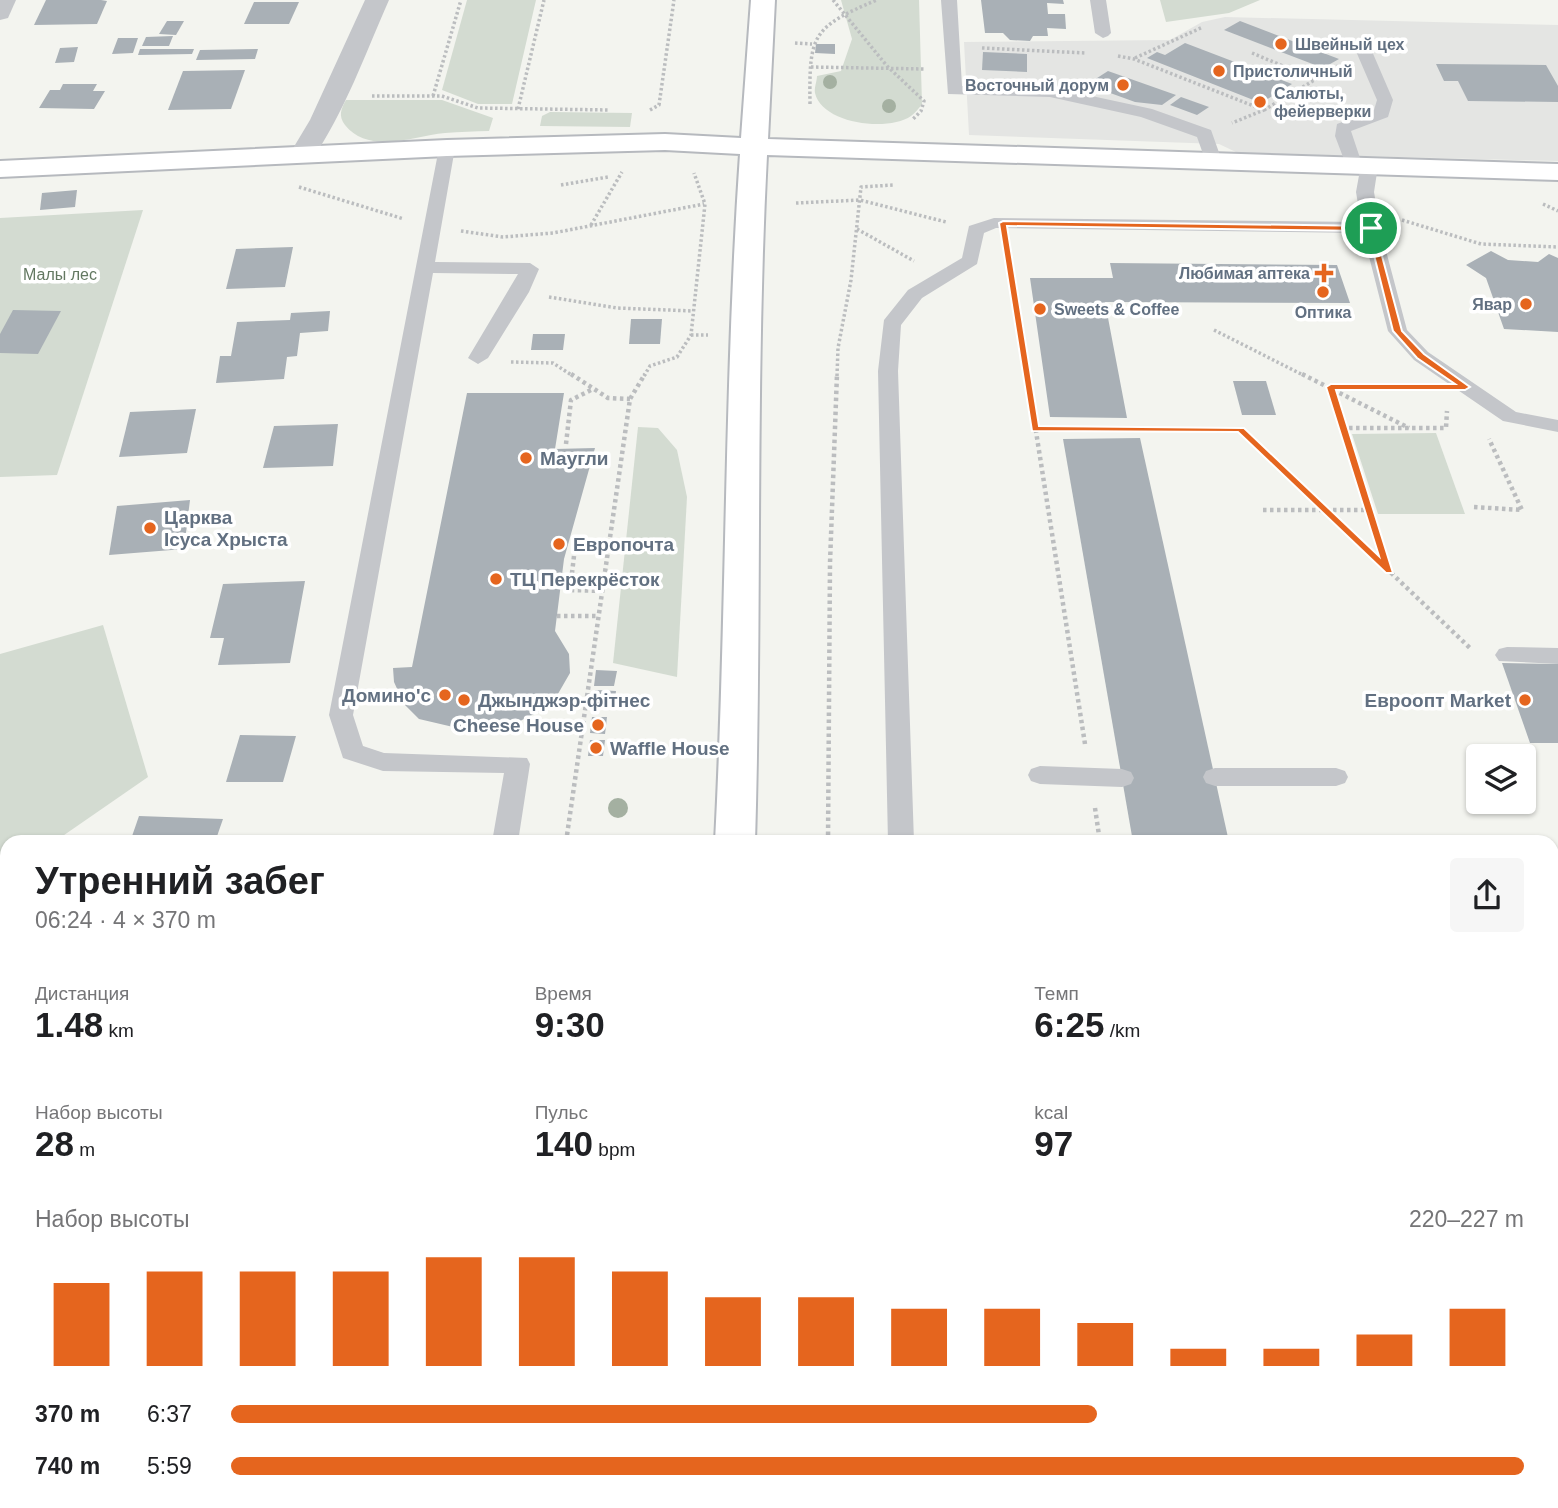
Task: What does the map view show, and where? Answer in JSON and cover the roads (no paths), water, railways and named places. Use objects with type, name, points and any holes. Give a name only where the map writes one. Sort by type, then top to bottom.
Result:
[{"type":"main road","points":[[735,835],[742,674],[747,264],[752,204],[752,145],[763,0]]},
{"type":"main road","points":[[0,169],[447,148],[665,142],[862,152],[1558,172]]},
{"type":"street","points":[[0,13],[4,0]]},
{"type":"street","points":[[302,155],[333,96],[377,0]]},
{"type":"lane","points":[[949,0],[954,91],[1050,92],[1146,113],[1205,134],[1213,161]]},
{"type":"lane","points":[[1098,0],[1104,33]]},
{"type":"lane","points":[[1360,42],[1385,100],[1382,113],[1343,128],[1343,136],[1361,166],[1371,228],[1398,331],[1421,356],[1510,417],[1558,426]]},
{"type":"lane","points":[[447,148],[341,715],[352,751],[383,762],[518,764],[506,835]]},
{"type":"lane","points":[[901,835],[888,370],[891,324],[915,293],[971,260],[975,230],[1003,223],[1371,228]]},
{"type":"lane","points":[[425,267],[530,269],[520,292],[478,358]]},
{"type":"lane","points":[[1507,655],[1558,656]]},
{"type":"lane","points":[[1040,775],[1122,778]]},
{"type":"lane","points":[[1215,777],[1336,777]]},
{"type":"place","name":"Швейный цех","points":[[1281,44]]},
{"type":"place","name":"Пристоличный","points":[[1219,71]]},
{"type":"place","name":"Восточный дорум","points":[[1123,85]]},
{"type":"place","name":"Салюты, фейерверки","points":[[1260,102]]},
{"type":"place","name":"Любимая аптека","points":[[1324,273]]},
{"type":"place","name":"Оптика","points":[[1323,292]]},
{"type":"place","name":"Явар","points":[[1526,304]]},
{"type":"place","name":"Sweets & Coffee","points":[[1040,309]]},
{"type":"place","name":"Маугли","points":[[526,458]]},
{"type":"place","name":"Царква Ісуса Хрыста","points":[[150,528]]},
{"type":"place","name":"Европочта","points":[[559,544]]},
{"type":"place","name":"ТЦ Перекрёсток","points":[[496,579]]},
{"type":"place","name":"Домино'c","points":[[445,695]]},
{"type":"place","name":"Джынджэр-фітнес","points":[[464,700]]},
{"type":"place","name":"Евроопт Market","points":[[1525,700]]},
{"type":"place","name":"Cheese House","points":[[598,725]]},
{"type":"place","name":"Waffle House","points":[[596,748]]},
{"type":"park label","name":"Малы лес","points":[[60,274]]}]
